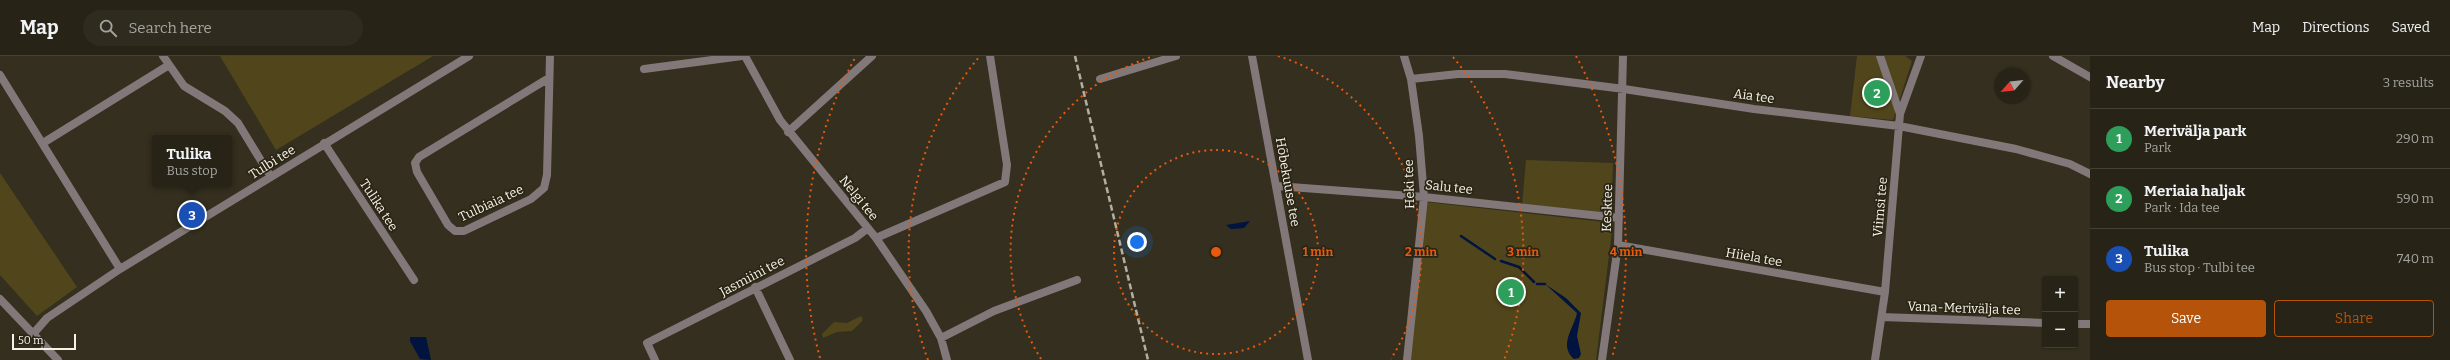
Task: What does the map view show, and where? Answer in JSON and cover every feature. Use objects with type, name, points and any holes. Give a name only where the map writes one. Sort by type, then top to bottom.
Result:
[{"type":"street","points":[[163,56],[184,86],[225,111],[238,123],[271,177]]},
{"type":"street","name":"Tulbi tee","points":[[33,334],[47,318],[120,269],[324,143],[469,56]]},
{"type":"street","name":"Tulbiaia tee","points":[[549,78],[419,157],[415,163],[417,172],[448,225],[455,231],[464,231],[524,202],[544,188],[547,175],[550,56]]},
{"type":"street","points":[[644,69],[743,56]]},
{"type":"street","name":"Nelgi tee","points":[[743,56],[788,132],[876,238],[926,311],[941,338],[947,360]]},
{"type":"street","points":[[788,132],[872,56]]},
{"type":"street","points":[[876,238],[1004,182],[1007,165],[990,56]]},
{"type":"street","points":[[1100,79],[1176,56]]},
{"type":"street","name":"Hõbekuuse tee","points":[[1252,56],[1308,360]]},
{"type":"street","name":"Heki tee","points":[[1404,56],[1410,79],[1424,197],[1407,360]]},
{"type":"street","name":"Kesktee","points":[[1602,360],[1618,245],[1624,89],[1623,56]]},
{"type":"street","points":[[1880,56],[1900,114]]},
{"type":"street","name":"Viimsi tee","points":[[1875,360],[1886,292],[1900,114],[1919,57]]},
{"type":"street","points":[[2058,57],[2090,77]]},
{"type":"street","points":[[43,143],[169,65]]},
{"type":"street","name":"Aia tee","points":[[1410,79],[1458,74],[1505,74],[1624,89],[1754,109],[1899,126],[2016,148],[2070,164],[2090,174]]},
{"type":"street","points":[[0,75],[120,269]]},
{"type":"street","name":"Tulika tee","points":[[324,143],[414,280]]},
{"type":"street","name":"Salu tee","points":[[1277,186],[1424,197],[1618,218]]},
{"type":"street","name":"Jasmiini tee","points":[[655,360],[647,343],[727,303],[754,287],[855,238],[868,228]]},
{"type":"street","name":"Hiiela tee","points":[[1618,245],[1886,292]]},
{"type":"street","points":[[941,338],[994,311],[1077,280]]},
{"type":"street","points":[[754,287],[790,360]]},
{"type":"street","points":[[0,299],[58,360]]},
{"type":"street","name":"Vana-Merivälja tee","points":[[1882,317],[2042,323]]},
{"type":"street","points":[[2078,324],[2090,324]]},
{"type":"shaded area","points":[[220,56],[433,56],[276,150]]},
{"type":"shaded area","points":[[1857,56],[1905,56],[1912,61],[1893,120],[1850,116]]},
{"type":"shaded area","points":[[1526,160],[1613,163],[1611,215],[1522,206]]},
{"type":"shaded area","points":[[0,173],[77,287],[37,316],[0,275]]},
{"type":"shaded area","points":[[1426,202],[1613,223],[1596,360],[1409,360]]},
{"type":"shaded area","points":[[861,316],[863,320],[852,331],[837,332],[823,338],[822,334],[834,322],[847,323]]},
{"type":"water","points":[[1250,221],[1244,228],[1231,229],[1226,225]]},
{"type":"water","points":[[1545,284],[1566,298],[1581,313],[1577,336],[1581,354],[1579,358],[1574,359],[1569,354],[1567,348],[1568,336],[1577,313]]},
{"type":"water","points":[[410,337],[426,337],[431,360],[420,359],[410,341]]},
{"type":"waterway","points":[[1461,236],[1495,259]]},
{"type":"waterway","points":[[1501,261],[1519,267],[1534,282]]},
{"type":"waterway","points":[[1537,284],[1545,284]]},
{"type":"railway","points":[[1075,56],[1148,360]]},
{"type":"place","name":"Meriaia haljak","points":[[1877,93]]},
{"type":"place","name":"Tulika","points":[[192,215]]},
{"type":"place","name":"Merivälja park","points":[[1511,292]]}]
